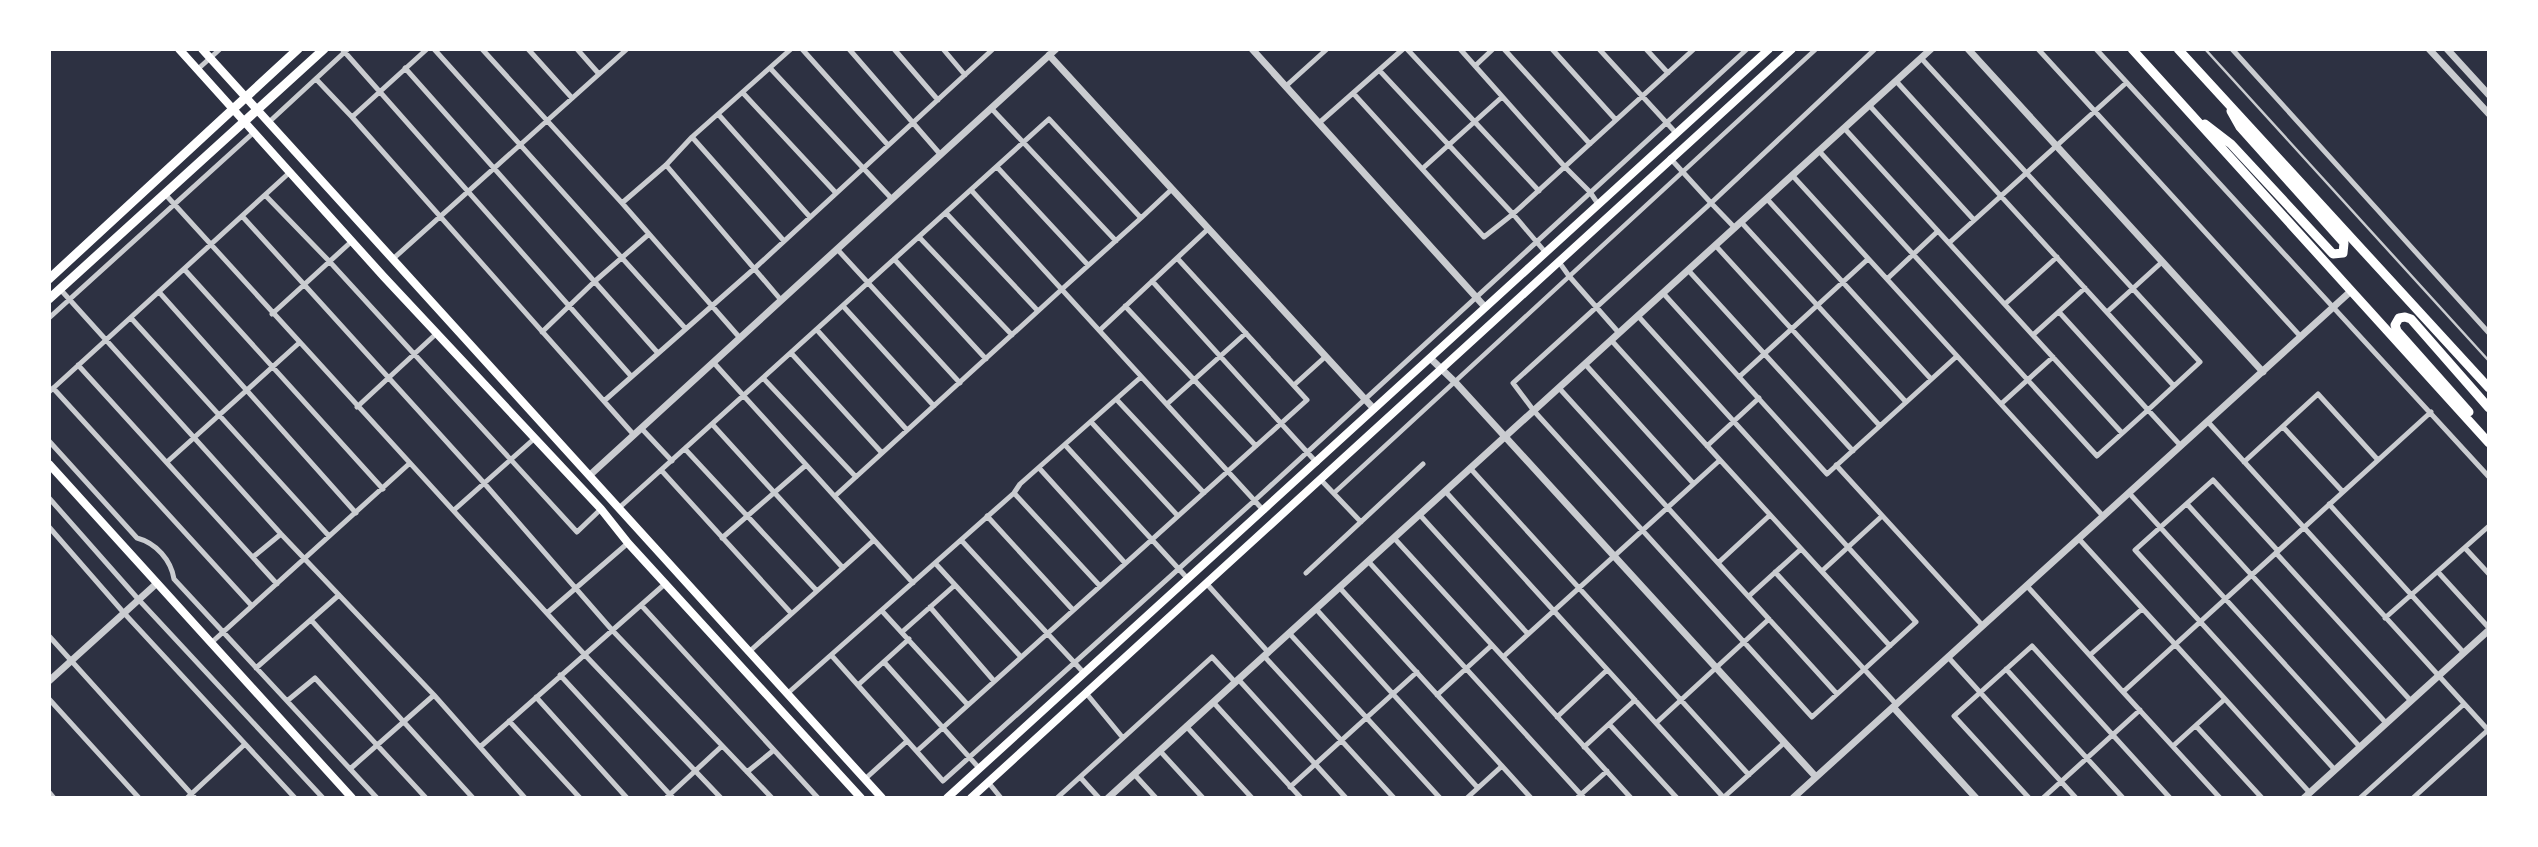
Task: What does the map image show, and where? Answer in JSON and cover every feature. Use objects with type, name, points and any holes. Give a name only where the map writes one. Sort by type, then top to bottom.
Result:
[{"type":"main road","points":[[179,49],[289,173],[601,509],[628,543],[861,798]]},
{"type":"main road","points":[[202,49],[882,798]]},
{"type":"main road","points":[[49,279],[231,108],[298,49]]},
{"type":"main road","points":[[49,299],[324,49]]},
{"type":"main road","points":[[947,798],[1769,49]]},
{"type":"main road","points":[[971,798],[1791,49]]},
{"type":"main road","points":[[2132,49],[2489,440]]},
{"type":"main road","points":[[2178,49],[2489,388]]},
{"type":"main road","points":[[2186,109],[2231,144],[2333,254],[2343,253],[2344,243],[2240,127],[2221,95]]},
{"type":"main road","points":[[336,224],[349,211]]},
{"type":"main road","points":[[2489,408],[2411,319],[2405,317],[2397,320],[2397,331],[2476,419],[2489,440]]},
{"type":"main road","points":[[491,391],[503,379]]},
{"type":"main road","points":[[49,464],[352,798]]},
{"type":"main road","points":[[642,557],[654,545]]},
{"type":"street","points":[[198,69],[220,49]]},
{"type":"street","points":[[352,117],[427,49]]},
{"type":"street","points":[[434,49],[685,328]]},
{"type":"street","points":[[482,49],[740,338]]},
{"type":"street","points":[[528,49],[572,99]]},
{"type":"street","points":[[577,49],[600,74]]},
{"type":"street","points":[[622,203],[791,49]]},
{"type":"street","points":[[802,49],[888,145]]},
{"type":"street","points":[[849,49],[940,154]]},
{"type":"street","points":[[894,49],[937,100]]},
{"type":"street","points":[[943,49],[965,75]]},
{"type":"street","points":[[590,475],[1056,49]]},
{"type":"street","points":[[1252,49],[1485,307]]},
{"type":"street","points":[[1312,49],[1319,56]]},
{"type":"street","points":[[1286,86],[1327,49]]},
{"type":"street","points":[[1319,123],[1405,49],[1539,191]]},
{"type":"street","points":[[1460,49],[1598,204]]},
{"type":"street","points":[[1475,66],[1493,49]]},
{"type":"street","points":[[1504,49],[1590,144]]},
{"type":"street","points":[[1552,49],[1616,120]]},
{"type":"street","points":[[1599,49],[1676,133]]},
{"type":"street","points":[[1646,49],[1668,73]]},
{"type":"street","points":[[1353,93],[1484,237],[1513,215],[1694,49]]},
{"type":"street","points":[[832,656],[943,781],[1254,501],[1747,49]]},
{"type":"street","points":[[1334,493],[1816,49]]},
{"type":"street","points":[[1637,316],[1916,622],[1812,717],[1534,411],[1513,383],[1712,203],[1875,49]]},
{"type":"street","points":[[1108,798],[1931,49]]},
{"type":"street","points":[[1968,49],[2263,372]]},
{"type":"street","points":[[2038,49],[2301,337]]},
{"type":"street","points":[[2096,49],[2489,477]]},
{"type":"street","points":[[2232,49],[2489,333]]},
{"type":"street","points":[[2429,49],[2489,114]]},
{"type":"street","points":[[2447,49],[2489,95]]},
{"type":"street","points":[[268,123],[345,50],[631,376]]},
{"type":"street","points":[[394,258],[625,50]]},
{"type":"street","points":[[604,401],[755,268],[992,50]]},
{"type":"street","points":[[1049,55],[1374,409]]},
{"type":"street","points":[[1819,151],[2096,456],[2148,410],[2200,362],[1921,58]]},
{"type":"street","points":[[405,68],[657,352]]},
{"type":"street","points":[[770,68],[892,199]]},
{"type":"street","points":[[1378,70],[1546,253]]},
{"type":"street","points":[[316,79],[634,435]]},
{"type":"street","points":[[1896,81],[2174,386]]},
{"type":"street","points":[[1949,243],[2126,83]]},
{"type":"street","points":[[743,93],[836,193]]},
{"type":"street","points":[[1422,169],[1502,97]]},
{"type":"street","points":[[1869,105],[1974,220]]},
{"type":"street","points":[[991,108],[1116,241]]},
{"type":"street","points":[[718,114],[810,217]]},
{"type":"street","points":[[620,507],[1049,119],[1141,218]]},
{"type":"street","points":[[1844,128],[2122,433]]},
{"type":"street","points":[[49,318],[253,133]]},
{"type":"street","points":[[692,137],[784,241]]},
{"type":"street","points":[[1670,158],[1712,203],[1738,225],[1818,305],[1906,402]]},
{"type":"street","points":[[666,165],[781,300]]},
{"type":"street","points":[[997,167],[1088,265]]},
{"type":"street","points":[[252,606],[51,390],[289,173]]},
{"type":"street","points":[[1792,175],[2103,516]]},
{"type":"street","points":[[835,496],[1172,189]]},
{"type":"street","points":[[971,190],[1264,511]]},
{"type":"street","points":[[165,194],[584,654],[721,798]]},
{"type":"street","points":[[265,195],[329,261],[577,533],[601,509]]},
{"type":"street","points":[[1767,198],[1931,379]]},
{"type":"street","points":[[946,213],[1038,311]]},
{"type":"street","points":[[242,216],[484,483],[612,630],[772,798]]},
{"type":"street","points":[[1100,330],[1208,229]]},
{"type":"street","points":[[1886,279],[1938,231]]},
{"type":"street","points":[[542,332],[649,234]]},
{"type":"street","points":[[919,237],[1012,335]]},
{"type":"street","points":[[272,313],[352,241]]},
{"type":"street","points":[[1715,246],[1880,426]]},
{"type":"street","points":[[837,249],[960,383]]},
{"type":"street","points":[[2005,304],[2057,257]]},
{"type":"street","points":[[916,751],[1307,400],[1177,258]]},
{"type":"street","points":[[1739,377],[1868,259]]},
{"type":"street","points":[[894,260],[986,359]]},
{"type":"street","points":[[2107,312],[2162,261]]},
{"type":"street","points":[[1559,262],[1619,333]]},
{"type":"street","points":[[184,269],[383,489]]},
{"type":"street","points":[[1688,270],[1853,451]]},
{"type":"street","points":[[1152,281],[1317,463]]},
{"type":"street","points":[[2033,335],[2085,288]]},
{"type":"street","points":[[60,289],[281,534],[434,695],[525,798]]},
{"type":"street","points":[[1793,798],[2351,291]]},
{"type":"street","points":[[159,292],[356,513]]},
{"type":"street","points":[[1663,293],[1827,474],[1957,356]]},
{"type":"street","points":[[843,306],[934,406]]},
{"type":"street","points":[[1125,306],[1256,446]]},
{"type":"street","points":[[2059,312],[2181,446]]},
{"type":"street","points":[[131,318],[329,536]]},
{"type":"street","points":[[817,330],[907,430]]},
{"type":"street","points":[[1167,404],[1245,332]]},
{"type":"street","points":[[357,407],[436,333]]},
{"type":"street","points":[[1611,340],[1890,646]]},
{"type":"street","points":[[167,461],[299,343]]},
{"type":"street","points":[[791,353],[883,453]]},
{"type":"street","points":[[1294,384],[1325,357]]},
{"type":"street","points":[[2001,404],[2053,357]]},
{"type":"street","points":[[1430,358],[1505,436],[1816,777]]},
{"type":"street","points":[[714,363],[913,583]]},
{"type":"street","points":[[1585,363],[1693,483]]},
{"type":"street","points":[[78,365],[277,584]]},
{"type":"street","points":[[788,693],[1141,377]]},
{"type":"street","points":[[763,378],[856,477]]},
{"type":"street","points":[[1559,388],[1837,694]]},
{"type":"street","points":[[2244,462],[2318,394],[2378,460]]},
{"type":"street","points":[[1707,446],[1759,398]]},
{"type":"street","points":[[1117,400],[1204,493]]},
{"type":"street","points":[[2123,692],[2431,412]]},
{"type":"street","points":[[1092,422],[1178,516]]},
{"type":"street","points":[[2208,422],[2488,731],[2413,798]]},
{"type":"street","points":[[712,424],[843,568]]},
{"type":"street","points":[[2283,427],[2343,492]]},
{"type":"street","points":[[642,429],[672,461]]},
{"type":"street","points":[[454,510],[535,438]]},
{"type":"street","points":[[49,441],[137,537],[148,541],[171,565],[174,579],[221,633],[377,798]]},
{"type":"street","points":[[1066,446],[1188,579]]},
{"type":"street","points":[[685,449],[817,591]]},
{"type":"street","points":[[1503,657],[1720,460]]},
{"type":"street","points":[[211,643],[410,463]]},
{"type":"street","points":[[1306,573],[1423,464]]},
{"type":"street","points":[[722,538],[807,465]]},
{"type":"street","points":[[1836,466],[1983,626]]},
{"type":"street","points":[[1470,468],[1749,775]]},
{"type":"street","points":[[661,470],[791,613]]},
{"type":"street","points":[[1040,470],[1125,563]]},
{"type":"street","points":[[1320,479],[1361,522]]},
{"type":"street","points":[[2335,770],[2135,550],[2213,480],[2411,701]]},
{"type":"street","points":[[1445,491],[1724,798],[1784,743]]},
{"type":"street","points":[[1014,493],[1100,586]]},
{"type":"street","points":[[2129,493],[2360,747]]},
{"type":"street","points":[[49,498],[139,600],[323,798]]},
{"type":"street","points":[[2186,504],[2386,723]]},
{"type":"street","points":[[2329,504],[2464,653]]},
{"type":"street","points":[[1419,514],[1528,634]]},
{"type":"street","points":[[1718,563],[1770,515]]},
{"type":"street","points":[[988,516],[1073,610]]},
{"type":"street","points":[[1822,571],[1882,516]]},
{"type":"street","points":[[2385,618],[2489,526]]},
{"type":"street","points":[[49,527],[124,613],[295,798]]},
{"type":"street","points":[[253,557],[281,534]]},
{"type":"street","points":[[1394,538],[1631,798]]},
{"type":"street","points":[[2079,539],[2225,699],[2307,795],[2489,629],[2438,572]]},
{"type":"street","points":[[750,650],[874,540]]},
{"type":"street","points":[[961,540],[1084,673]]},
{"type":"street","points":[[547,613],[628,543]]},
{"type":"street","points":[[2465,548],[2489,575]]},
{"type":"street","points":[[1749,596],[1801,549]]},
{"type":"street","points":[[1368,561],[1580,797],[1607,771]]},
{"type":"street","points":[[935,563],[1021,657]]},
{"type":"street","points":[[1776,572],[1976,798]]},
{"type":"street","points":[[480,747],[666,583]]},
{"type":"street","points":[[1206,583],[1394,798]]},
{"type":"street","points":[[49,681],[156,584]]},
{"type":"street","points":[[902,632],[955,585]]},
{"type":"street","points":[[2027,586],[2220,798]]},
{"type":"street","points":[[1339,587],[1531,798]]},
{"type":"street","points":[[256,668],[340,595]]},
{"type":"street","points":[[641,605],[818,798]]},
{"type":"street","points":[[930,607],[994,681]]},
{"type":"street","points":[[1316,609],[1479,788]]},
{"type":"street","points":[[2090,655],[2142,609]]},
{"type":"street","points":[[882,611],[968,705]]},
{"type":"street","points":[[1656,723],[1769,619]]},
{"type":"street","points":[[311,620],[473,798]]},
{"type":"street","points":[[1289,633],[1440,798]]},
{"type":"street","points":[[49,636],[191,797],[244,745]]},
{"type":"street","points":[[858,685],[908,639]]},
{"type":"street","points":[[1437,695],[1492,645]]},
{"type":"street","points":[[2029,798],[1954,716],[2032,646],[2170,798]]},
{"type":"street","points":[[1057,798],[1212,657],[1346,798]]},
{"type":"street","points":[[1948,657],[2076,798]]},
{"type":"street","points":[[884,662],[979,768]]},
{"type":"street","points":[[2006,669],[2123,798]]},
{"type":"street","points":[[1557,717],[1607,670]]},
{"type":"street","points":[[1290,787],[1417,672]]},
{"type":"street","points":[[561,675],[670,797],[722,746]]},
{"type":"street","points":[[287,701],[314,678],[426,798]]},
{"type":"street","points":[[1086,693],[1123,738]]},
{"type":"street","points":[[350,769],[434,695]]},
{"type":"street","points":[[536,697],[627,798]]},
{"type":"street","points":[[49,699],[139,798]]},
{"type":"street","points":[[2173,746],[2225,699]]},
{"type":"street","points":[[1584,747],[1635,700]]},
{"type":"street","points":[[1213,702],[1301,798]]},
{"type":"street","points":[[2360,798],[2464,704]]},
{"type":"street","points":[[2043,798],[2140,710]]},
{"type":"street","points":[[509,721],[580,798]]},
{"type":"street","points":[[1609,724],[1677,798]]},
{"type":"street","points":[[1186,726],[1252,798]]},
{"type":"street","points":[[2196,726],[2262,798]]},
{"type":"street","points":[[865,779],[906,741]]},
{"type":"street","points":[[747,772],[774,750]]},
{"type":"street","points":[[1160,751],[1203,798]]},
{"type":"street","points":[[1467,798],[1502,766]]},
{"type":"street","points":[[1134,774],[1156,798]]},
{"type":"street","points":[[1080,777],[1099,798]]},
{"type":"street","points":[[988,782],[1001,798]]},
{"type":"lane","points":[[2205,49],[2489,361]]}]
